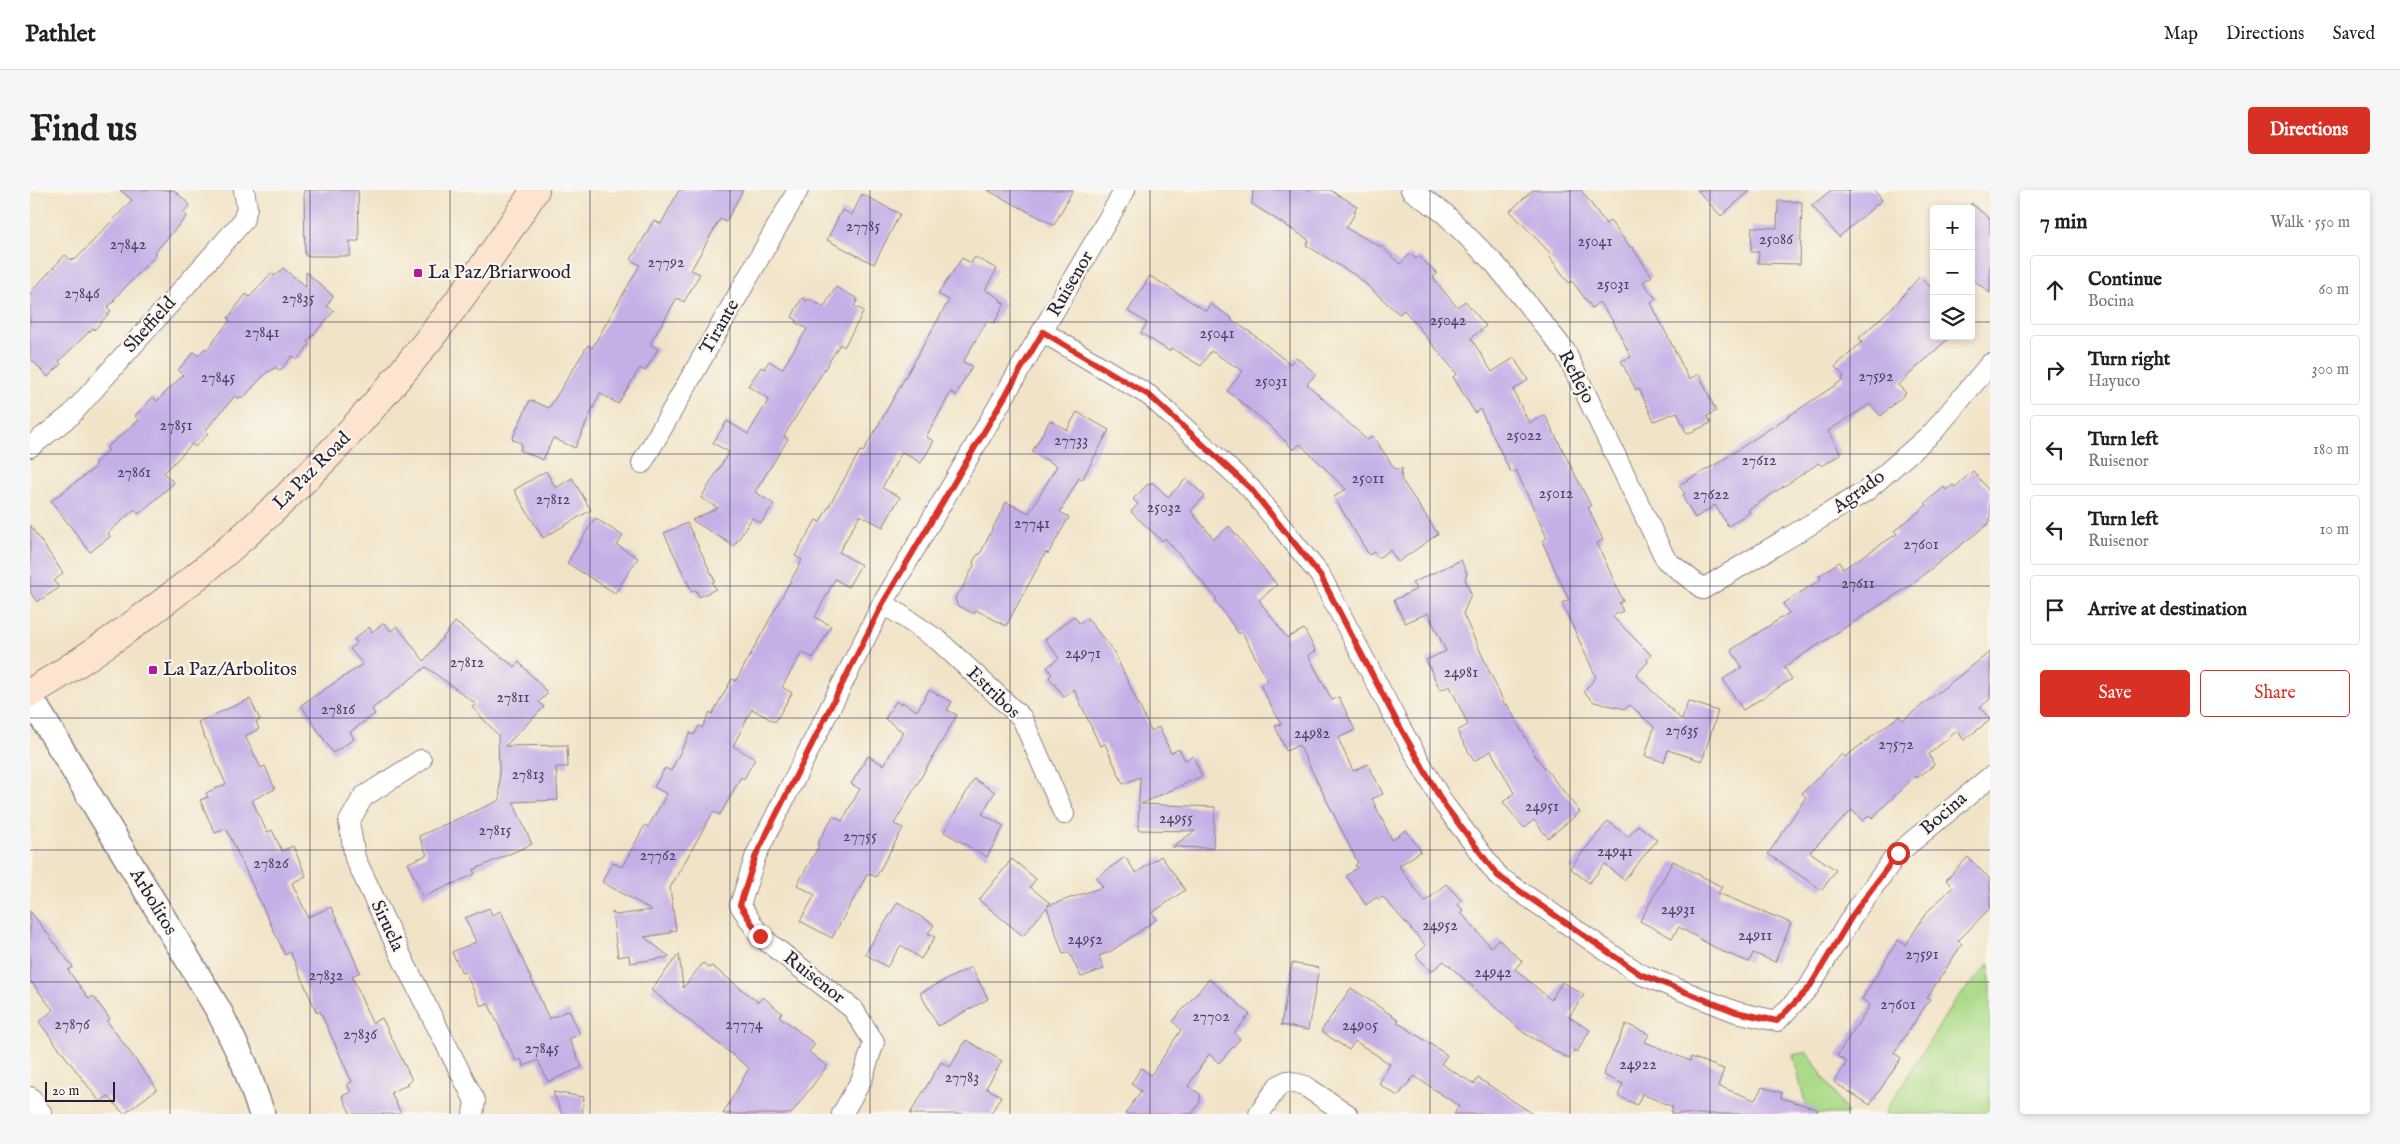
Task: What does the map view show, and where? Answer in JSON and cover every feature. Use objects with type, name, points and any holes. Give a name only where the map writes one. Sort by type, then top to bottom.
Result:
[{"type":"main road","name":"La Paz Road","points":[[30,692],[96,651],[147,615],[216,561],[287,498],[349,435],[409,367],[498,247],[535,190]]},
{"type":"street","name":"Sheffield","points":[[30,448],[71,415],[243,221],[247,208],[244,190]]},
{"type":"street","name":"Tirante","points":[[642,463],[798,190]]},
{"type":"street","name":"Ruisenor","points":[[842,1114],[862,1079],[874,1042],[853,1009],[760,936],[740,905],[756,855],[883,603],[1125,190]]},
{"type":"street","name":"Reflejo","points":[[1411,190],[1444,213],[1496,265],[1565,351],[1666,560],[1703,589]]},
{"type":"street","name":"Bocina","points":[[1043,332],[1150,396],[1250,488],[1320,575],[1396,720],[1443,803],[1498,876],[1640,974],[1736,1012],[1777,1021],[1809,988],[1854,913],[1898,853],[1990,777]]},
{"type":"street","name":"Agrado","points":[[1703,589],[1866,491],[1933,432],[1990,364]]},
{"type":"street","name":"Estribos","points":[[883,603],[939,640],[1022,718],[1064,814]]},
{"type":"street","name":"Arbolitos","points":[[30,697],[219,1010],[244,1063],[262,1114]]},
{"type":"street","name":"Siruela","points":[[421,760],[363,796],[349,822],[355,858],[404,964],[475,1101],[473,1114]]},
{"type":"street","points":[[1259,1114],[1278,1086],[1287,1081],[1305,1086],[1347,1114]]},
{"type":"street","points":[[30,1097],[42,1114]]},
{"type":"green space","points":[[1990,963],[1990,1114],[1884,1114],[1954,1002]]},
{"type":"green space","points":[[1807,1052],[1848,1114],[1808,1114],[1793,1055]]},
{"type":"building","points":[[120,190],[174,190],[190,205],[183,213],[187,216],[155,252],[157,254],[114,299],[107,308],[111,311],[94,330],[93,328],[59,361],[61,364],[48,377],[30,358],[30,293],[65,255],[71,260],[73,258],[75,260],[132,200]]},
{"type":"building","points":[[304,190],[358,190],[359,241],[350,241],[350,256],[305,256]]},
{"type":"building","points":[[679,190],[743,190],[726,222],[720,219],[691,270],[700,274],[684,302],[677,298],[650,344],[658,349],[645,371],[640,368],[618,404],[600,393],[575,448],[553,438],[543,460],[520,450],[522,444],[512,439],[530,400],[549,408],[588,345],[592,348],[640,265],[631,260],[654,220],[661,224]]},
{"type":"building","points":[[987,190],[1073,190],[1054,225]]},
{"type":"building","points":[[1253,190],[1330,190],[1357,206],[1354,211],[1356,212],[1346,228],[1383,248],[1400,264],[1410,254],[1416,259],[1419,256],[1437,273],[1433,278],[1457,307],[1465,301],[1486,326],[1471,338],[1492,372],[1514,358],[1528,380],[1513,390],[1529,423],[1545,415],[1591,506],[1588,507],[1603,540],[1597,543],[1623,601],[1619,603],[1623,611],[1612,616],[1651,655],[1647,660],[1648,662],[1636,675],[1682,720],[1688,701],[1718,711],[1702,761],[1668,750],[1664,762],[1645,756],[1654,727],[1630,705],[1625,709],[1594,702],[1584,692],[1596,677],[1562,603],[1569,600],[1542,541],[1547,538],[1516,470],[1511,473],[1480,409],[1475,413],[1453,377],[1457,374],[1404,310],[1399,314],[1358,277],[1306,245],[1309,240],[1252,204]]},
{"type":"building","points":[[1533,190],[1581,190],[1606,224],[1610,221],[1632,247],[1652,276],[1643,282],[1656,299],[1651,303],[1689,379],[1699,374],[1716,411],[1707,416],[1711,423],[1687,434],[1677,412],[1654,421],[1639,389],[1636,390],[1621,361],[1631,357],[1613,321],[1599,302],[1592,308],[1572,281],[1569,283],[1549,256],[1551,254],[1510,211]]},
{"type":"building","points":[[1697,190],[1751,190],[1721,216]]},
{"type":"building","points":[[1831,190],[1874,190],[1882,200],[1839,237],[1812,206]]},
{"type":"building","points":[[862,194],[900,214],[874,264],[827,240],[842,210],[852,215]]},
{"type":"building","points":[[1778,201],[1802,202],[1800,264],[1758,263],[1759,252],[1751,252],[1752,227],[1777,228]]},
{"type":"building","points":[[1975,206],[1990,219],[1990,293],[1975,281]]},
{"type":"building","points":[[975,257],[997,269],[985,290],[1001,299],[1000,301],[1005,304],[994,323],[987,321],[963,362],[972,366],[956,395],[951,392],[926,437],[934,441],[921,463],[902,452],[882,488],[900,497],[883,527],[860,515],[839,552],[861,565],[848,587],[835,579],[815,617],[831,626],[813,658],[802,652],[782,687],[792,693],[775,722],[752,709],[733,746],[755,759],[744,779],[741,777],[720,815],[713,812],[670,888],[676,930],[670,931],[670,933],[644,937],[670,957],[630,963],[629,955],[618,957],[612,912],[616,915],[652,910],[602,882],[612,862],[622,867],[645,825],[648,827],[667,794],[654,787],[665,768],[671,771],[690,733],[694,735],[699,726],[702,728],[710,712],[712,714],[732,679],[736,681],[802,560],[795,556],[816,520],[820,522],[860,451],[863,452],[949,300],[938,294],[962,258],[971,263]]},
{"type":"building","points":[[283,268],[306,287],[306,272],[333,296],[327,306],[334,311],[307,342],[310,344],[297,360],[292,356],[280,371],[275,367],[270,372],[268,371],[243,398],[241,396],[238,399],[235,396],[205,431],[208,434],[195,447],[192,444],[164,473],[174,483],[139,514],[135,509],[108,533],[110,537],[90,552],[51,501],[96,467],[94,464],[109,450],[106,448],[139,420],[135,416],[153,397],[157,401],[183,375],[178,370],[194,352],[198,356],[205,348],[207,350],[230,320],[228,318],[246,294],[250,297],[271,273],[275,276]]},
{"type":"building","points":[[1150,276],[1206,311],[1210,304],[1232,318],[1231,320],[1250,332],[1290,364],[1296,357],[1316,374],[1307,384],[1367,440],[1373,436],[1395,469],[1402,468],[1401,479],[1438,534],[1398,562],[1390,550],[1378,558],[1374,552],[1369,555],[1334,497],[1346,489],[1300,444],[1294,450],[1268,424],[1227,391],[1243,371],[1211,351],[1201,366],[1171,348],[1169,351],[1141,333],[1147,323],[1128,311]]},
{"type":"building","points":[[1919,277],[1930,287],[1930,340],[1947,340],[1898,385],[1906,393],[1881,416],[1870,404],[1828,431],[1841,454],[1822,466],[1819,463],[1748,510],[1750,512],[1728,526],[1715,505],[1695,518],[1682,496],[1685,494],[1679,485],[1718,463],[1843,380],[1844,376],[1835,367],[1862,342],[1859,338],[1895,305]]},
{"type":"building","points":[[836,287],[858,299],[854,306],[864,311],[844,347],[840,344],[784,436],[788,439],[755,492],[774,504],[761,523],[752,518],[734,546],[692,520],[718,508],[701,498],[729,452],[713,443],[727,421],[748,434],[769,399],[748,386],[761,367],[764,369],[769,361],[782,369],[807,329],[795,322],[797,320],[792,317],[802,298],[807,301],[809,299],[824,307]]},
{"type":"building","points":[[1077,412],[1109,430],[1082,480],[1079,478],[1060,512],[1069,517],[1048,554],[1046,552],[1006,626],[976,610],[974,614],[957,605],[955,597],[962,589],[974,565],[973,562],[977,555],[980,554],[1006,502],[1029,513],[1057,466],[1032,452],[1050,420],[1067,430]]},
{"type":"building","points":[[546,471],[556,488],[572,478],[591,510],[543,538],[514,490]]},
{"type":"building","points":[[1973,471],[1990,492],[1990,522],[1908,587],[1784,667],[1792,679],[1743,710],[1723,679],[1742,667],[1731,650],[1789,613],[1783,604],[1821,579],[1819,576],[1839,562],[1843,569],[1897,534],[1894,531],[1927,505],[1925,503],[1944,487],[1946,490],[1953,485],[1955,487]]},
{"type":"building","points":[[1186,479],[1205,496],[1191,511],[1214,539],[1229,526],[1277,585],[1259,600],[1287,638],[1304,629],[1316,651],[1308,655],[1332,700],[1339,697],[1355,730],[1338,738],[1353,771],[1368,764],[1383,794],[1372,799],[1392,840],[1406,830],[1421,851],[1399,866],[1425,902],[1446,884],[1462,901],[1458,905],[1464,911],[1461,913],[1491,947],[1498,939],[1522,961],[1515,969],[1551,1000],[1562,982],[1584,995],[1569,1017],[1590,1030],[1577,1052],[1574,1050],[1569,1059],[1524,1033],[1444,961],[1431,972],[1416,955],[1426,946],[1383,897],[1379,900],[1377,897],[1366,905],[1346,876],[1357,868],[1355,865],[1358,863],[1299,745],[1286,751],[1275,726],[1281,724],[1260,685],[1268,681],[1242,632],[1239,634],[1215,600],[1217,599],[1165,538],[1162,541],[1131,512],[1138,504],[1133,499],[1148,484],[1150,485],[1152,482],[1168,497]]},
{"type":"building","points":[[595,518],[623,536],[617,545],[638,558],[615,593],[567,563]]},
{"type":"building","points":[[687,523],[715,581],[712,582],[716,589],[699,597],[696,590],[692,592],[664,533]]},
{"type":"building","points":[[30,525],[63,573],[54,581],[59,588],[37,602],[30,592]]},
{"type":"building","points":[[1461,560],[1467,574],[1465,579],[1471,594],[1463,614],[1505,705],[1507,704],[1536,757],[1580,812],[1548,838],[1534,820],[1524,828],[1503,802],[1514,793],[1491,751],[1474,761],[1457,731],[1468,725],[1450,686],[1440,690],[1426,660],[1446,651],[1428,613],[1405,623],[1394,600],[1417,589],[1412,583]]},
{"type":"building","points":[[1074,616],[1080,624],[1087,618],[1114,652],[1151,731],[1159,727],[1171,753],[1179,749],[1185,760],[1193,756],[1202,776],[1141,804],[1215,807],[1213,848],[1172,847],[1195,831],[1138,830],[1140,777],[1123,784],[1105,744],[1100,746],[1074,689],[1064,697],[1049,677],[1052,674],[1047,667],[1059,658],[1045,639]]},
{"type":"building","points":[[455,622],[515,667],[519,662],[548,693],[539,702],[544,707],[505,746],[567,745],[568,767],[556,767],[558,800],[513,802],[532,844],[473,870],[475,874],[423,897],[408,863],[427,855],[419,836],[500,800],[498,735],[472,707],[476,704],[426,667],[372,709],[375,714],[350,732],[354,739],[333,753],[301,705],[363,664],[350,649],[357,643],[354,639],[369,627],[372,632],[384,623],[391,631],[397,626],[424,661]]},
{"type":"building","points":[[1990,652],[1990,699],[1980,707],[1990,720],[1964,740],[1957,731],[1929,754],[1934,765],[1917,778],[1915,776],[1872,818],[1869,815],[1863,821],[1852,810],[1810,852],[1836,870],[1822,890],[1768,854],[1806,797],[1802,793],[1842,754],[1845,757],[1899,716],[1903,720]]},
{"type":"building","points":[[929,690],[952,702],[947,710],[957,715],[894,824],[903,828],[876,877],[868,873],[832,938],[800,921],[815,895],[797,885],[833,816],[842,821],[860,789],[851,784],[868,756],[884,765],[903,732],[885,719],[896,701],[901,704],[902,702],[917,711]]},
{"type":"building","points":[[250,699],[260,720],[256,722],[259,729],[245,736],[261,768],[265,766],[275,789],[252,800],[267,832],[272,830],[282,851],[293,846],[306,876],[292,883],[308,917],[331,907],[360,972],[352,976],[372,1023],[382,1018],[412,1080],[406,1083],[408,1085],[391,1092],[401,1114],[351,1114],[342,1096],[351,1092],[347,1084],[352,1082],[320,1011],[317,1013],[290,952],[285,955],[227,830],[215,833],[200,800],[208,797],[206,793],[226,784],[198,722]]},
{"type":"building","points":[[974,779],[995,792],[982,814],[1004,826],[987,857],[944,832]]},
{"type":"building","points":[[1608,821],[1628,837],[1638,825],[1657,840],[1624,880],[1605,864],[1589,883],[1570,868]]},
{"type":"building","points":[[1161,856],[1185,890],[1152,913],[1157,919],[1110,952],[1099,956],[1104,969],[1081,977],[1069,952],[1063,954],[1047,907],[1023,936],[979,900],[1012,859],[1036,879],[1030,887],[1050,903],[1047,906],[1103,887],[1096,878],[1125,857],[1136,873]]},
{"type":"building","points":[[1968,857],[1990,879],[1990,908],[1958,941],[1962,944],[1927,998],[1930,999],[1894,1053],[1901,1058],[1870,1105],[1834,1082],[1847,1062],[1837,1056],[1870,1005],[1862,999],[1898,940],[1906,945],[1926,913],[1953,887],[1946,880]]},
{"type":"building","points":[[1673,861],[1722,887],[1718,893],[1791,923],[1775,962],[1753,953],[1749,962],[1719,950],[1679,927],[1672,938],[1640,921]]},
{"type":"building","points":[[898,902],[934,925],[928,933],[935,937],[921,959],[901,945],[887,967],[865,954]]},
{"type":"building","points":[[489,908],[492,915],[501,911],[549,1019],[569,1010],[580,1034],[569,1039],[582,1067],[548,1082],[538,1060],[524,1066],[521,1059],[516,1061],[488,1003],[481,1006],[465,972],[462,973],[452,952],[476,942],[465,918]]},
{"type":"building","points":[[30,911],[73,967],[68,970],[89,999],[93,996],[110,1019],[107,1021],[157,1089],[124,1114],[108,1096],[100,1102],[39,1022],[53,1010],[30,980]]},
{"type":"building","points":[[679,954],[683,988],[703,963],[709,968],[712,966],[758,1002],[763,997],[782,1013],[779,1016],[815,1044],[809,1052],[827,1066],[791,1114],[723,1114],[749,1068],[651,990]]},
{"type":"building","points":[[1292,963],[1319,968],[1308,1030],[1281,1025]]},
{"type":"building","points":[[971,967],[988,999],[938,1026],[920,993]]},
{"type":"building","points":[[1209,979],[1250,1014],[1234,1033],[1240,1039],[1219,1063],[1209,1054],[1188,1086],[1200,1094],[1200,1102],[1192,1114],[1125,1114],[1141,1091],[1131,1084],[1141,1068],[1151,1075],[1181,1030],[1173,1021]]},
{"type":"building","points":[[1351,988],[1399,1020],[1397,1022],[1447,1055],[1441,1064],[1474,1084],[1478,1078],[1533,1114],[1454,1114],[1459,1106],[1414,1076],[1398,1096],[1379,1084],[1390,1064],[1355,1041],[1349,1050],[1321,1031]]},
{"type":"building","points":[[1626,1024],[1649,1034],[1645,1042],[1690,1061],[1691,1057],[1724,1069],[1718,1086],[1755,1100],[1762,1087],[1782,1093],[1781,1098],[1817,1109],[1816,1114],[1671,1114],[1673,1107],[1642,1094],[1637,1105],[1618,1096],[1623,1084],[1603,1075]]},
{"type":"building","points":[[966,1040],[1002,1061],[986,1088],[1001,1096],[991,1114],[910,1114],[941,1062],[950,1067]]},
{"type":"building","points":[[553,1092],[584,1097],[582,1114],[562,1114]]},
{"type":"place","name":"La Paz/Briarwood","points":[[418,273]]},
{"type":"place","name":"La Paz/Arbolitos","points":[[153,670]]},
{"type":"route","points":[[760,936],[740,905],[756,855],[883,603],[1043,332],[1150,396],[1250,488],[1320,575],[1396,720],[1443,803],[1498,876],[1640,974],[1736,1012],[1777,1021],[1809,988],[1854,913],[1898,853]]}]
